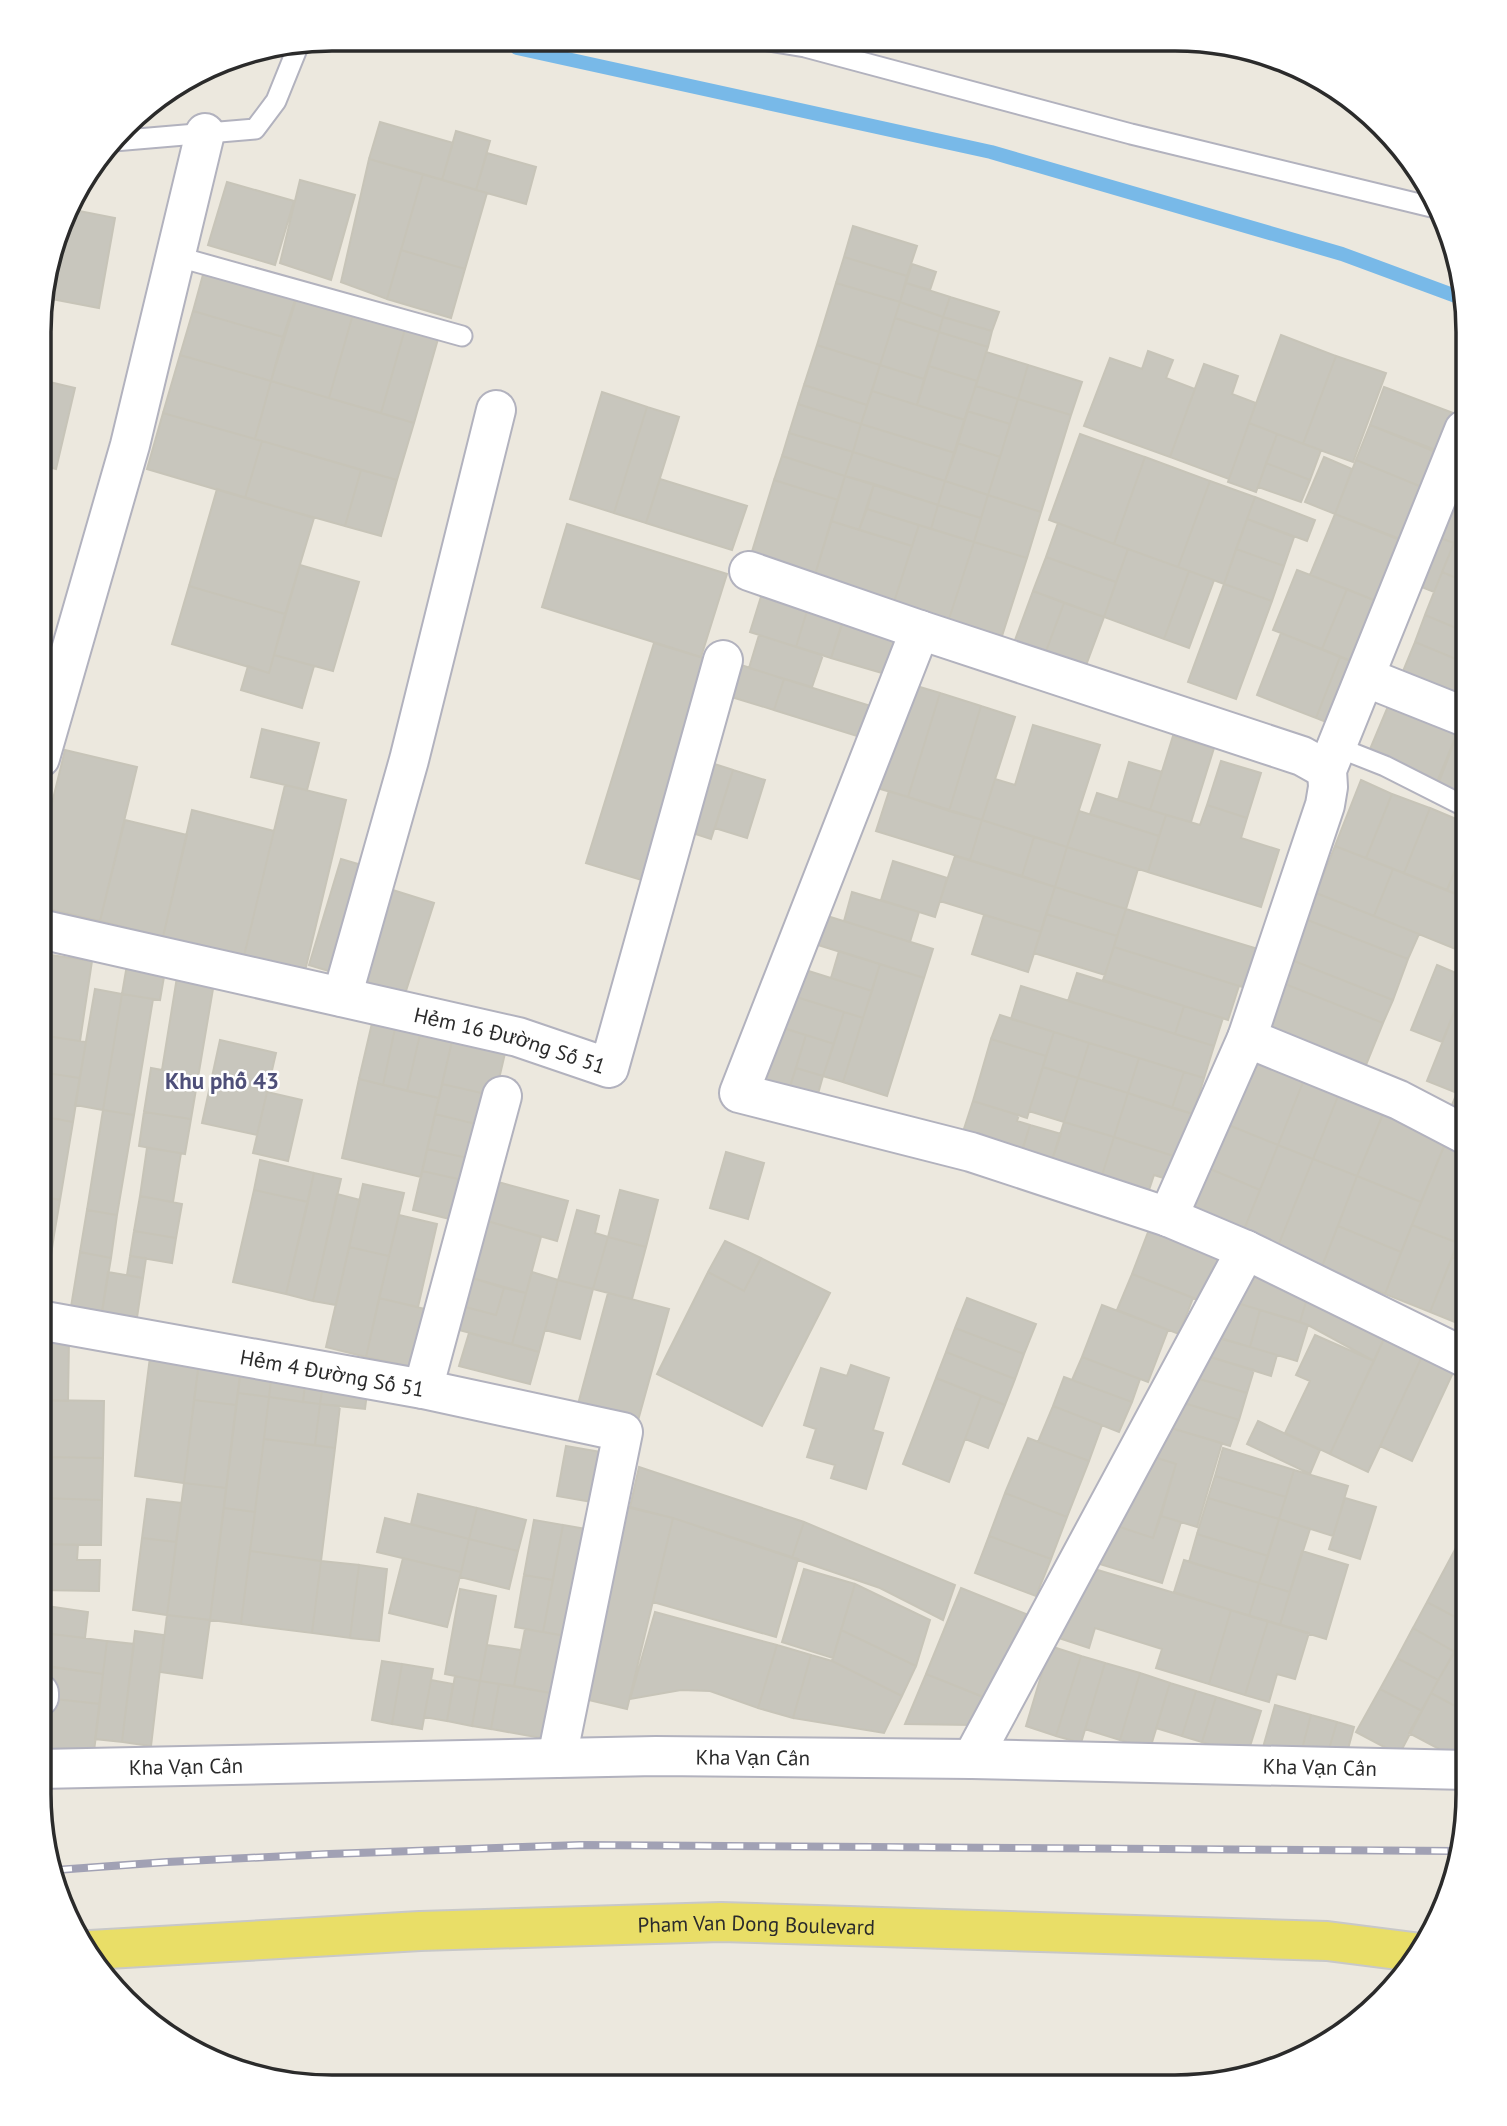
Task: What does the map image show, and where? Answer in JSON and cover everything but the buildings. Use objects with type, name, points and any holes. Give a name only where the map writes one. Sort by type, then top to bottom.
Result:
[{"type":"main road","name":"Pham Van Dong Boulevard","points":[[98,1950],[420,1931],[722,1922],[1327,1941],[1408,1951]]},
{"type":"street","points":[[51,720],[130,445],[205,133]]},
{"type":"street","points":[[342,997],[409,760],[496,410]]},
{"type":"street","points":[[1168,1217],[1248,1038],[1325,805],[1332,758],[1456,450]]},
{"type":"street","points":[[749,571],[1302,756],[1332,758]]},
{"type":"street","points":[[920,630],[740,1093],[971,1152],[1168,1217],[1246,1250],[1456,1353]]},
{"type":"street","name":"Hẻm 16 Đường Số 51","points":[[51,931],[518,1037],[609,1068],[723,660]]},
{"type":"street","points":[[1365,677],[1456,713]]},
{"type":"street","points":[[1248,1038],[1399,1100],[1456,1130]]},
{"type":"street","points":[[424,1389],[502,1096]]},
{"type":"street","points":[[972,1759],[1246,1250]]},
{"type":"street","name":"Hẻm 4 Đường Số 51","points":[[51,1322],[424,1389],[623,1432],[557,1758]]},
{"type":"street","name":"Kha Vạn Cân","points":[[51,1769],[656,1756],[972,1759],[1456,1770]]},
{"type":"lane","points":[[820,51],[1131,134],[1426,206]]},
{"type":"lane","points":[[127,140],[255,129],[276,101],[295,53]]},
{"type":"lane","points":[[175,256],[462,336]]},
{"type":"lane","points":[[1332,758],[1385,766],[1456,802]]},
{"type":"waterway","points":[[531,51],[991,152],[1342,254],[1454,295]]},
{"type":"railway","points":[[61,1870],[329,1854],[580,1845],[1451,1851]]},
{"type":"district","name":"Khu phố 43","points":[[222,1080]]}]
